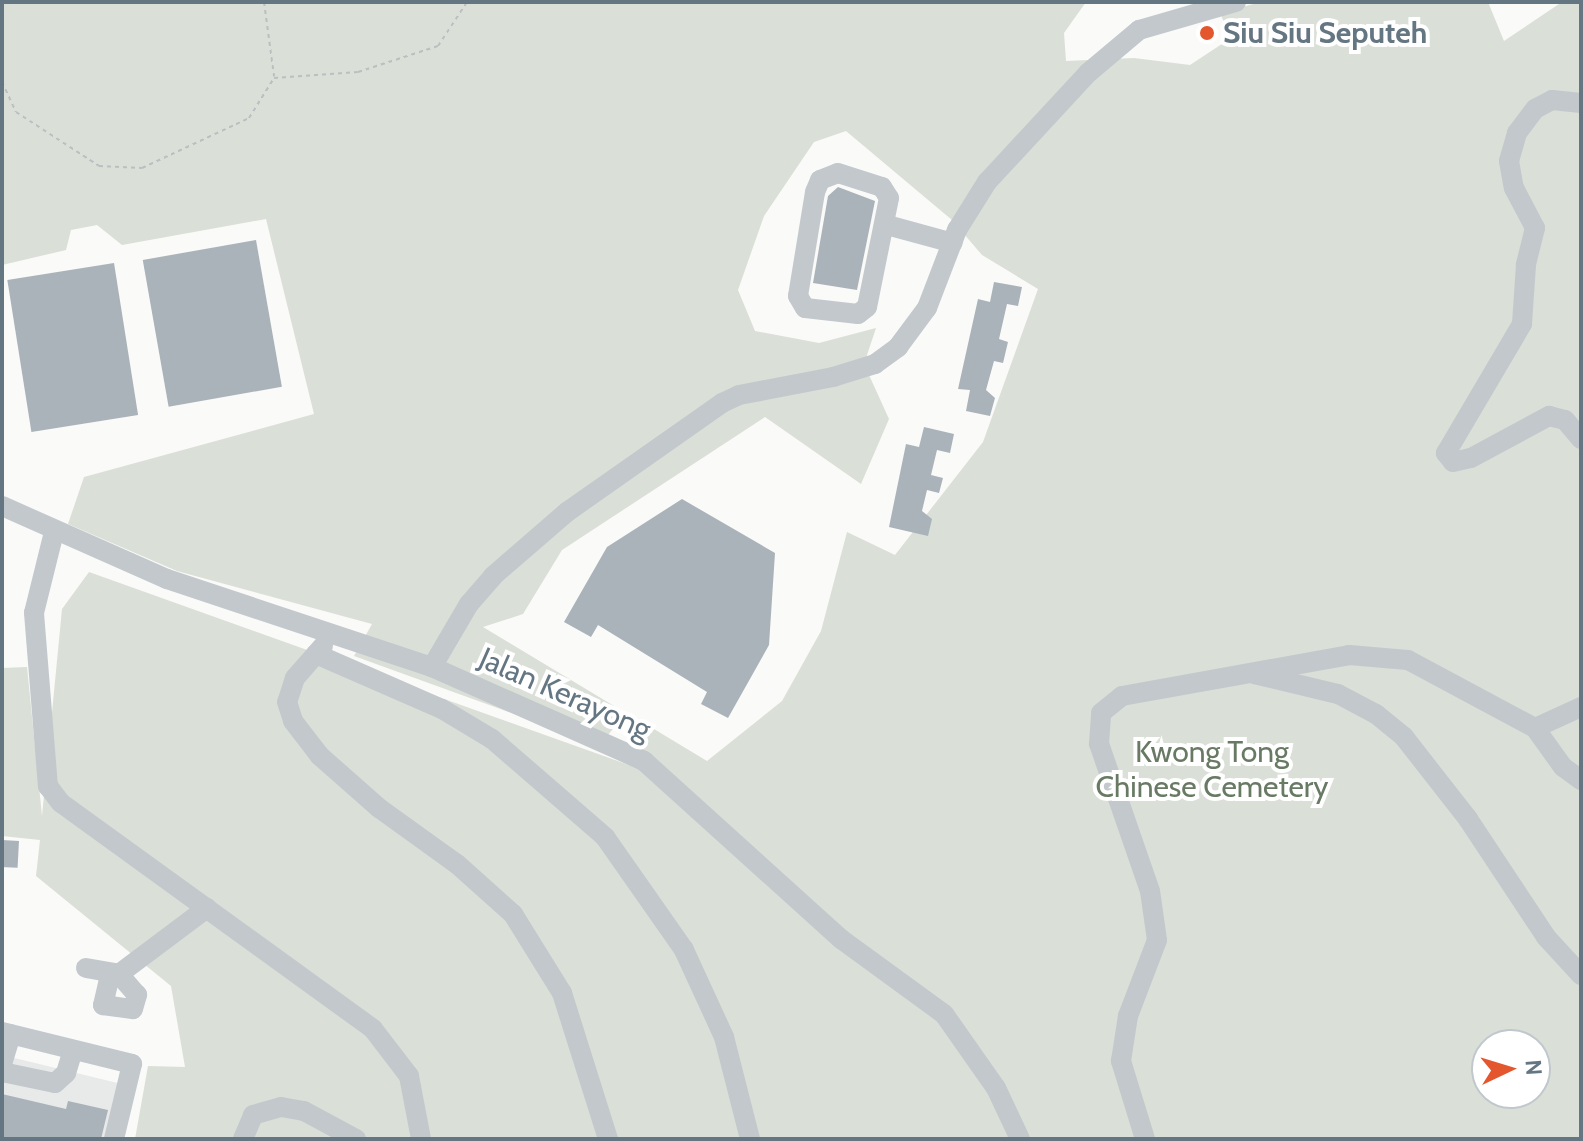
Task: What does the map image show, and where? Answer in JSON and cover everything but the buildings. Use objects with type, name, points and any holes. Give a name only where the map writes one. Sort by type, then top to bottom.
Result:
[{"type":"street","points":[[432,667],[469,604],[528,544],[722,403],[739,395],[833,377],[875,364],[898,347],[927,308],[953,243],[987,182],[1108,54],[1139,30],[1236,2]]},
{"type":"street","points":[[1581,103],[1552,100],[1535,109],[1517,133],[1509,161],[1514,188],[1535,228],[1526,265],[1522,324],[1446,453],[1453,462],[1471,458],[1549,416],[1565,420],[1581,439]]},
{"type":"street","points":[[838,173],[882,187],[889,198],[887,225],[864,312],[805,308],[798,296],[820,180],[838,173]]},
{"type":"street","points":[[887,225],[953,243]]},
{"type":"street","name":"Jalan Kerayong","points":[[2,506],[54,532],[167,579],[432,667],[618,747],[674,783],[766,875],[944,1014],[989,1076],[1020,1139]]},
{"type":"street","points":[[54,532],[34,613],[48,786],[61,803],[348,1007],[391,1049],[409,1076],[421,1139]]},
{"type":"street","points":[[333,634],[295,678],[287,702],[293,721],[320,756],[379,808],[457,864],[513,914],[562,993],[608,1139]]},
{"type":"street","points":[[316,654],[442,709],[492,739],[605,837],[684,950],[724,1037],[750,1139]]},
{"type":"street","points":[[1349,655],[1321,666],[1318,680],[1376,714],[1404,737],[1468,819],[1546,937],[1581,975]]},
{"type":"street","points":[[1145,1139],[1121,1061],[1128,1016],[1157,940],[1150,891],[1099,744],[1101,713],[1122,696],[1246,672],[1349,655],[1408,660],[1535,728],[1563,767],[1581,780]]},
{"type":"street","points":[[1246,672],[1338,694]]},
{"type":"street","points":[[1535,728],[1581,707]]},
{"type":"street","points":[[86,968],[114,975],[207,908]]},
{"type":"street","points":[[2,1064],[6,1033],[132,1064],[114,1139]]},
{"type":"street","points":[[2,1072],[55,1083],[66,1073],[66,1049]]},
{"type":"street","points":[[243,1139],[253,1115],[281,1107],[304,1111],[356,1139]]},
{"type":"path","points":[[2,82],[16,112],[99,166],[142,168],[249,118],[274,78],[264,2]]},
{"type":"path","points":[[274,78],[358,72],[438,46],[467,2]]},
{"type":"shaded area","points":[[2,1055],[130,1086],[119,1139],[2,1139]]},
{"type":"green space","name":"Kwong Tong Chinese Cemetery","points":[[2,2],[1086,2],[1064,33],[1066,61],[1134,58],[1190,65],[1231,38],[1220,13],[1261,2],[1488,2],[1504,41],[1562,2],[1581,2],[1581,1139],[135,1139],[148,1066],[185,1067],[171,986],[36,876],[40,840],[2,836],[2,668],[27,667],[42,816],[62,609],[89,572],[643,770],[628,759],[639,720],[707,761],[782,701],[821,631],[847,532],[895,555],[983,442],[1038,289],[982,255],[952,220],[846,131],[814,142],[764,216],[738,290],[755,331],[819,343],[876,328],[864,364],[889,419],[861,484],[765,417],[562,550],[523,614],[483,627],[619,709],[616,725],[600,745],[354,656],[372,624],[177,571],[68,524],[84,477],[314,414],[266,219],[122,245],[97,225],[71,230],[66,250],[2,265]]},
{"type":"place","name":"Siu Siu Seputeh","points":[[1207,33]]}]
